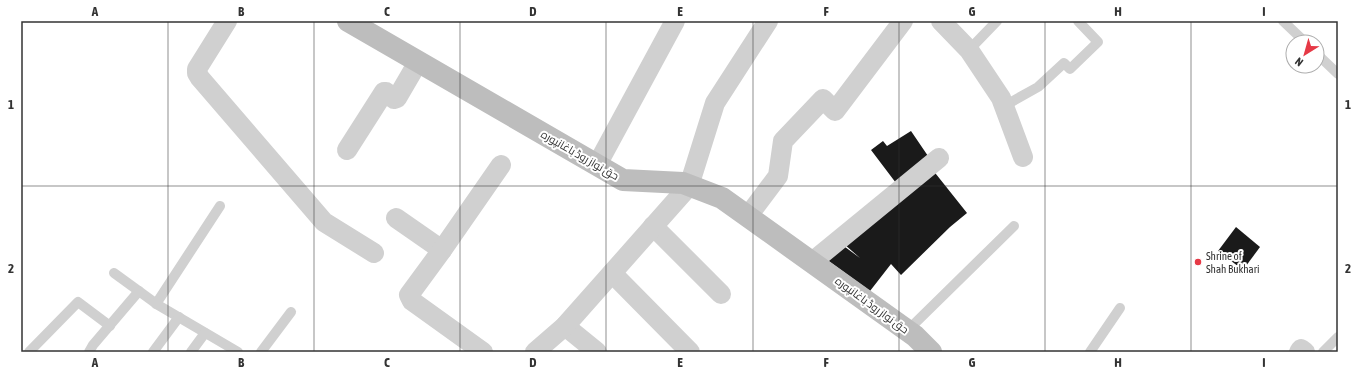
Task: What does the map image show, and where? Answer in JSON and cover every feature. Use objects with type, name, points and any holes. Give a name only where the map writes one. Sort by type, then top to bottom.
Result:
[{"type":"street","points":[[227,21],[197,69],[197,73],[200,78],[324,222],[374,253]]},
{"type":"street","name":"حق نواز روڈ باغانپورہ","points":[[348,21],[623,180],[682,183],[722,198],[915,336],[931,352]]},
{"type":"street","points":[[597,165],[675,21]]},
{"type":"street","points":[[535,352],[565,326],[688,186],[715,103],[768,21]]},
{"type":"street","points":[[748,216],[778,176],[783,141],[823,99],[835,111],[902,21]]},
{"type":"street","points":[[941,21],[969,50],[1001,98],[1023,157]]},
{"type":"street","points":[[347,150],[384,92],[394,99],[397,98],[418,62]]},
{"type":"street","points":[[812,262],[939,158]]},
{"type":"street","points":[[470,348],[412,301],[409,298],[409,295],[501,165]]},
{"type":"street","points":[[396,218],[442,250]]},
{"type":"street","points":[[653,226],[721,294]]},
{"type":"street","points":[[612,273],[690,352]]},
{"type":"street","points":[[565,326],[597,352]]},
{"type":"street","points":[[1299,352],[1301,349],[1305,352]]},
{"type":"lane","points":[[969,50],[997,21]]},
{"type":"lane","points":[[1004,106],[1038,87],[1064,63],[1070,68],[1098,42],[1078,21]]},
{"type":"lane","points":[[1283,21],[1297,34]]},
{"type":"lane","points":[[1325,62],[1338,74]]},
{"type":"lane","points":[[156,304],[220,206]]},
{"type":"lane","points":[[907,331],[1014,226]]},
{"type":"lane","points":[[114,273],[156,304],[238,352]]},
{"type":"lane","points":[[89,352],[139,291]]},
{"type":"lane","points":[[29,352],[78,302],[110,326]]},
{"type":"lane","points":[[1090,352],[1120,308]]},
{"type":"lane","points":[[261,352],[291,312]]},
{"type":"lane","points":[[153,352],[179,317]]},
{"type":"lane","points":[[191,352],[205,333]]},
{"type":"lane","points":[[1323,352],[1338,337]]},
{"type":"building","points":[[911,131],[928,156],[896,183],[871,150],[883,141],[887,146]]},
{"type":"building","points":[[932,169],[967,213],[950,227],[901,275],[891,264],[870,291],[823,257],[841,244],[860,258],[844,244]]},
{"type":"building","points":[[1236,227],[1260,247],[1243,270],[1218,251]]},
{"type":"place","name":"Shrine of Shah Bukhari","points":[[1198,262]]}]
